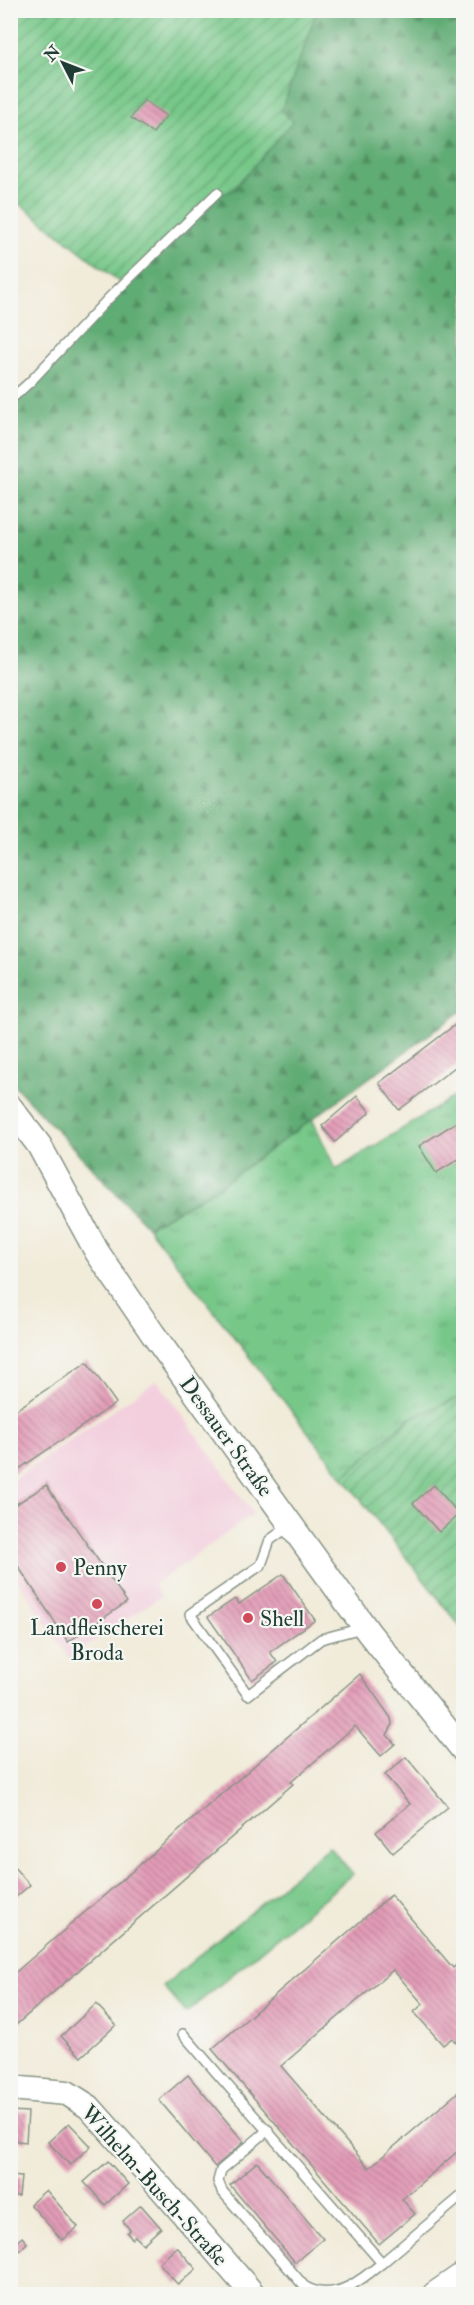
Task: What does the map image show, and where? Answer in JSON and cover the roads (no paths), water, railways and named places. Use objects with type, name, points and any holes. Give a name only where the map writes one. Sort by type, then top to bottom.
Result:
[{"type":"main road","name":"Dessauer Straße","points":[[10,1107],[39,1145],[82,1226],[114,1278],[365,1627],[464,1751]]},
{"type":"main road","name":"Wilhelm-Busch-Straße","points":[[10,2088],[67,2093],[89,2108],[162,2188],[253,2295]]},
{"type":"main road","points":[[435,2295],[464,2274]]},
{"type":"lane","points":[[10,400],[30,382],[108,299],[217,193]]},
{"type":"lane","points":[[291,1525],[270,1540],[261,1564],[190,1614],[248,1695],[321,1639],[365,1627]]},
{"type":"lane","points":[[183,2034],[382,2264]]},
{"type":"lane","points":[[268,2130],[221,2170],[218,2181],[222,2191],[304,2286],[313,2292],[344,2290],[361,2281],[464,2194]]},
{"type":"place","name":"Penny","points":[[61,1567]]},
{"type":"place","name":"Landfleischerei Broda","points":[[97,1604]]},
{"type":"place","name":"Shell","points":[[248,1618]]}]
